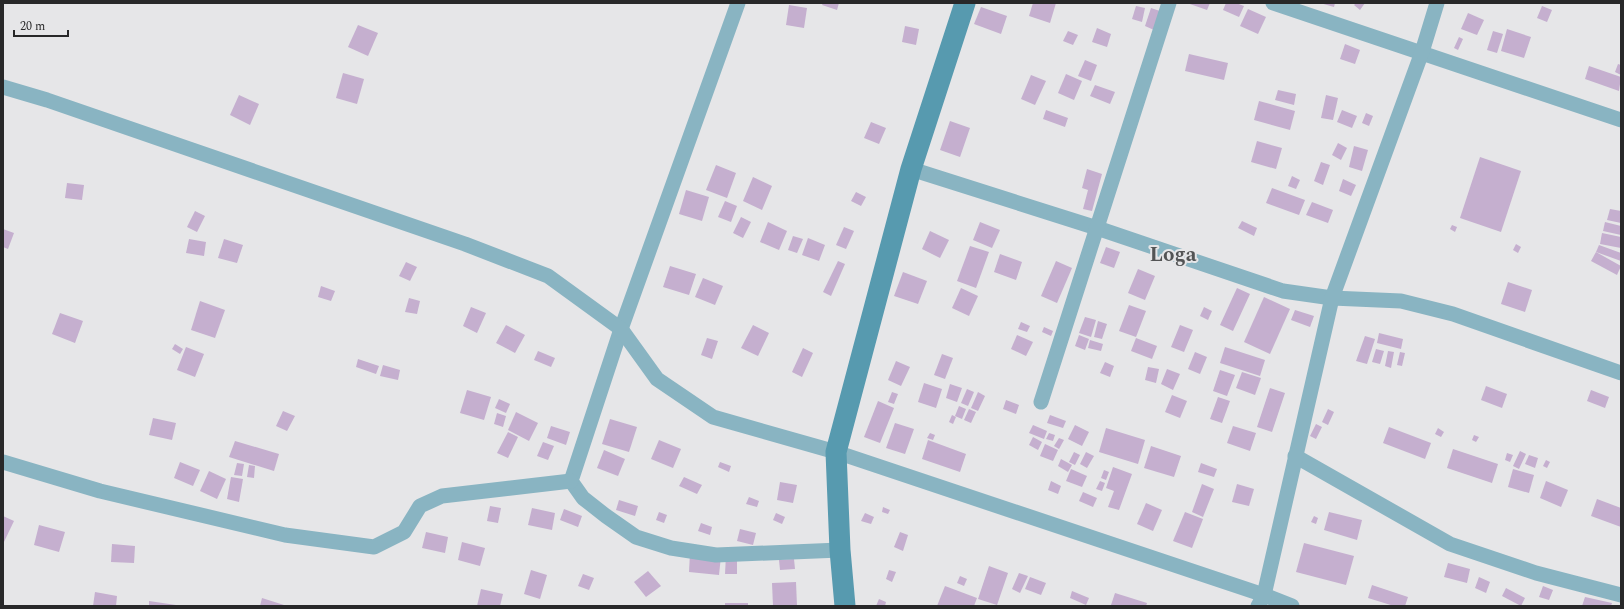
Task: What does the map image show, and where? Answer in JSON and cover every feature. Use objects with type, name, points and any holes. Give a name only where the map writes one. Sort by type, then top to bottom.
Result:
[{"type":"main road","points":[[845,606],[840,550],[836,452],[912,169],[965,3]]},
{"type":"street","points":[[571,481],[621,329],[738,3]]},
{"type":"street","points":[[1041,402],[1169,3]]},
{"type":"street","points":[[1273,3],[1621,120]]},
{"type":"street","points":[[1261,600],[1332,298],[1422,52],[1437,3]]},
{"type":"street","points":[[3,87],[62,105],[465,244],[548,276],[621,329],[657,379],[714,417],[836,452],[1261,600],[1292,606]]},
{"type":"street","points":[[912,169],[1097,228],[1283,291],[1332,298],[1402,301],[1453,314],[1621,374]]},
{"type":"street","points":[[1295,456],[1450,544],[1536,573],[1621,595]]},
{"type":"street","points":[[3,462],[100,491],[285,535],[374,547],[404,532],[420,506],[442,496],[571,481]]},
{"type":"street","points":[[571,481],[583,498],[636,537],[671,548],[716,555],[840,550]]},
{"type":"building","points":[[823,3],[839,3],[837,10],[822,5]]},
{"type":"building","points":[[1033,3],[1056,3],[1050,23],[1029,16]]},
{"type":"building","points":[[1187,3],[1210,3],[1207,10]]},
{"type":"building","points":[[1226,3],[1236,3],[1244,6],[1239,17],[1223,10]]},
{"type":"building","points":[[1320,3],[1335,3],[1334,7]]},
{"type":"building","points":[[1356,3],[1365,3],[1360,10],[1354,5]]},
{"type":"building","points":[[789,5],[807,8],[804,28],[786,25]]},
{"type":"building","points":[[1136,6],[1145,8],[1142,22],[1132,19]]},
{"type":"building","points":[[1542,6],[1552,10],[1547,22],[1537,18]]},
{"type":"building","points":[[981,7],[1007,16],[1001,34],[974,24]]},
{"type":"building","points":[[1151,8],[1160,11],[1154,30],[1145,26]]},
{"type":"building","points":[[1248,9],[1266,17],[1258,34],[1240,26]]},
{"type":"building","points":[[1468,13],[1484,20],[1477,35],[1461,29]]},
{"type":"building","points":[[358,25],[378,33],[368,56],[348,47]]},
{"type":"building","points":[[905,26],[919,29],[916,45],[902,42]]},
{"type":"building","points":[[1097,28],[1111,34],[1107,47],[1092,42]]},
{"type":"building","points":[[1507,29],[1531,37],[1524,58],[1501,51]]},
{"type":"building","points":[[1068,31],[1078,35],[1073,45],[1063,41]]},
{"type":"building","points":[[1493,31],[1503,34],[1497,53],[1487,50]]},
{"type":"building","points":[[1459,37],[1463,39],[1458,50],[1454,48]]},
{"type":"building","points":[[1345,44],[1360,50],[1355,64],[1340,59]]},
{"type":"building","points":[[1189,54],[1228,63],[1224,80],[1185,71]]},
{"type":"building","points":[[1085,60],[1097,65],[1091,81],[1078,76]]},
{"type":"building","points":[[1618,64],[1621,65],[1621,75],[1615,72]]},
{"type":"building","points":[[1589,66],[1621,77],[1619,91],[1585,79]]},
{"type":"building","points":[[343,73],[364,79],[357,104],[336,98]]},
{"type":"building","points":[[1066,74],[1082,81],[1074,100],[1058,93]]},
{"type":"building","points":[[1031,75],[1046,81],[1035,105],[1021,99]]},
{"type":"building","points":[[1095,85],[1115,92],[1110,104],[1090,96]]},
{"type":"building","points":[[1278,90],[1296,94],[1294,105],[1275,100]]},
{"type":"building","points":[[239,95],[259,104],[250,125],[230,115]]},
{"type":"building","points":[[1326,95],[1338,98],[1333,120],[1321,118]]},
{"type":"building","points":[[1259,101],[1295,111],[1290,130],[1254,120]]},
{"type":"building","points":[[1046,110],[1068,118],[1065,127],[1043,119]]},
{"type":"building","points":[[1342,110],[1357,116],[1352,128],[1337,122]]},
{"type":"building","points":[[1366,113],[1373,116],[1369,126],[1362,123]]},
{"type":"building","points":[[950,121],[970,128],[960,157],[940,150]]},
{"type":"building","points":[[871,122],[886,128],[879,144],[864,138]]},
{"type":"building","points":[[1257,141],[1282,148],[1276,169],[1251,162]]},
{"type":"building","points":[[1338,143],[1347,148],[1341,160],[1332,155]]},
{"type":"building","points":[[1354,146],[1368,150],[1362,171],[1349,167]]},
{"type":"building","points":[[1480,157],[1521,171],[1501,232],[1460,218]]},
{"type":"building","points":[[1321,162],[1330,165],[1323,185],[1314,181]]},
{"type":"building","points":[[716,165],[736,173],[727,198],[706,190]]},
{"type":"building","points":[[1087,169],[1102,174],[1092,211],[1083,209],[1088,190],[1082,188]]},
{"type":"building","points":[[1292,176],[1300,180],[1296,189],[1288,186]]},
{"type":"building","points":[[753,177],[772,186],[762,210],[743,201]]},
{"type":"building","points":[[1343,179],[1356,185],[1351,196],[1339,191]]},
{"type":"building","points":[[67,183],[84,185],[82,200],[65,198]]},
{"type":"building","points":[[1272,188],[1305,200],[1299,215],[1266,203]]},
{"type":"building","points":[[686,190],[709,197],[702,221],[679,214]]},
{"type":"building","points":[[856,192],[866,197],[861,206],[851,201]]},
{"type":"building","points":[[725,201],[737,206],[731,222],[718,217]]},
{"type":"building","points":[[1312,202],[1333,210],[1328,223],[1306,215]]},
{"type":"building","points":[[1610,209],[1621,211],[1621,223],[1607,220]]},
{"type":"building","points":[[195,211],[205,216],[197,232],[187,227]]},
{"type":"building","points":[[741,217],[751,222],[743,238],[733,233]]},
{"type":"building","points":[[1242,221],[1257,228],[1254,236],[1238,228]]},
{"type":"building","points":[[768,222],[787,231],[779,250],[760,242]]},
{"type":"building","points":[[980,222],[1000,230],[992,248],[973,240]]},
{"type":"building","points":[[1605,222],[1621,226],[1621,235],[1603,231]]},
{"type":"building","points":[[1452,225],[1457,227],[1455,232],[1450,229]]},
{"type":"building","points":[[844,227],[854,231],[846,249],[836,245]]},
{"type":"building","points":[[3,229],[14,233],[8,249],[3,247]]},
{"type":"building","points":[[930,231],[949,240],[940,258],[922,249]]},
{"type":"building","points":[[1602,233],[1621,237],[1621,248],[1600,244]]},
{"type":"building","points":[[793,236],[803,239],[797,253],[788,250]]},
{"type":"building","points":[[808,238],[825,245],[819,261],[802,255]]},
{"type":"building","points":[[189,239],[206,242],[204,256],[186,253]]},
{"type":"building","points":[[224,239],[243,245],[237,263],[218,258]]},
{"type":"building","points":[[1516,244],[1521,247],[1518,253],[1513,250]]},
{"type":"building","points":[[1599,245],[1621,253],[1621,261],[1596,252]]},
{"type":"building","points":[[970,246],[989,252],[976,288],[957,281]]},
{"type":"building","points":[[1106,247],[1120,252],[1114,268],[1100,263]]},
{"type":"building","points":[[1596,252],[1621,266],[1617,275],[1591,261]]},
{"type":"building","points":[[1000,254],[1022,262],[1016,280],[994,272]]},
{"type":"building","points":[[838,261],[845,264],[831,296],[823,292]]},
{"type":"building","points":[[1056,261],[1072,268],[1057,303],[1041,296]]},
{"type":"building","points":[[406,262],[417,267],[410,281],[399,276]]},
{"type":"building","points":[[670,266],[696,274],[689,295],[663,287]]},
{"type":"building","points":[[1138,269],[1155,276],[1145,300],[1128,293]]},
{"type":"building","points":[[903,272],[927,281],[918,304],[894,296]]},
{"type":"building","points":[[703,278],[723,286],[715,305],[695,297]]},
{"type":"building","points":[[1508,282],[1532,290],[1525,312],[1501,304]]},
{"type":"building","points":[[321,286],[335,291],[331,301],[318,297]]},
{"type":"building","points":[[961,288],[978,296],[969,316],[952,308]]},
{"type":"building","points":[[1237,288],[1250,294],[1233,331],[1220,325]]},
{"type":"building","points":[[1264,297],[1290,309],[1270,354],[1244,342]]},
{"type":"building","points":[[409,298],[420,301],[417,314],[405,312]]},
{"type":"building","points":[[200,301],[225,310],[215,338],[191,330]]},
{"type":"building","points":[[1129,305],[1146,311],[1136,337],[1119,331]]},
{"type":"building","points":[[471,307],[486,313],[477,333],[463,326]]},
{"type":"building","points":[[1204,307],[1212,311],[1208,320],[1200,316]]},
{"type":"building","points":[[1295,310],[1314,316],[1310,327],[1291,320]]},
{"type":"building","points":[[60,313],[83,321],[75,343],[52,334]]},
{"type":"building","points":[[1085,317],[1096,320],[1091,337],[1079,333]]},
{"type":"building","points":[[1098,321],[1107,324],[1102,339],[1094,337]]},
{"type":"building","points":[[1021,322],[1030,326],[1027,332],[1018,329]]},
{"type":"building","points":[[506,325],[525,335],[515,353],[496,343]]},
{"type":"building","points":[[753,325],[769,333],[758,356],[741,348]]},
{"type":"building","points":[[1180,325],[1193,330],[1184,352],[1171,347]]},
{"type":"building","points":[[1044,327],[1053,331],[1051,336],[1042,332]]},
{"type":"building","points":[[1379,333],[1403,339],[1401,349],[1377,343]]},
{"type":"building","points":[[1017,335],[1033,342],[1026,356],[1011,349]]},
{"type":"building","points":[[1079,335],[1089,339],[1085,350],[1075,346]]},
{"type":"building","points":[[1365,336],[1375,339],[1367,364],[1356,361]]},
{"type":"building","points":[[707,338],[718,341],[712,359],[701,355]]},
{"type":"building","points":[[1136,338],[1157,346],[1152,359],[1131,351]]},
{"type":"building","points":[[1090,340],[1103,344],[1101,351],[1088,348]]},
{"type":"building","points":[[175,344],[183,349],[180,354],[172,349]]},
{"type":"building","points":[[186,347],[204,354],[195,377],[177,370]]},
{"type":"building","points":[[1225,347],[1265,360],[1260,376],[1220,363]]},
{"type":"building","points":[[803,348],[813,353],[802,377],[792,372]]},
{"type":"building","points":[[1376,349],[1384,351],[1380,364],[1372,362]]},
{"type":"building","points":[[538,351],[555,358],[551,367],[534,360]]},
{"type":"building","points":[[1388,351],[1394,352],[1391,368],[1385,366]]},
{"type":"building","points":[[1195,352],[1207,357],[1200,374],[1188,369]]},
{"type":"building","points":[[1400,352],[1405,353],[1402,366],[1397,365]]},
{"type":"building","points":[[942,354],[953,358],[945,379],[934,375]]},
{"type":"building","points":[[358,359],[379,366],[376,374],[356,367]]},
{"type":"building","points":[[896,361],[910,367],[901,386],[888,380]]},
{"type":"building","points":[[1105,362],[1114,366],[1110,377],[1100,373]]},
{"type":"building","points":[[383,365],[400,370],[398,380],[380,376]]},
{"type":"building","points":[[1148,367],[1159,369],[1156,383],[1145,380]]},
{"type":"building","points":[[1167,369],[1180,374],[1173,390],[1161,384]]},
{"type":"building","points":[[1220,370],[1235,375],[1227,396],[1213,391]]},
{"type":"building","points":[[1242,372],[1261,378],[1255,395],[1236,388]]},
{"type":"building","points":[[924,383],[942,389],[936,408],[918,402]]},
{"type":"building","points":[[950,384],[962,388],[957,402],[946,398]]},
{"type":"building","points":[[1486,386],[1507,394],[1502,408],[1481,400]]},
{"type":"building","points":[[1270,388],[1285,393],[1272,432],[1257,427]]},
{"type":"building","points":[[967,389],[974,392],[968,406],[961,403]]},
{"type":"building","points":[[467,390],[491,397],[484,420],[460,413]]},
{"type":"building","points":[[1591,390],[1609,397],[1605,408],[1587,401]]},
{"type":"building","points":[[892,392],[898,394],[894,404],[888,402]]},
{"type":"building","points":[[978,392],[985,396],[978,411],[971,408]]},
{"type":"building","points":[[1172,395],[1187,401],[1180,418],[1165,412]]},
{"type":"building","points":[[1218,397],[1230,401],[1222,423],[1210,419]]},
{"type":"building","points":[[499,399],[510,404],[506,413],[495,408]]},
{"type":"building","points":[[1006,400],[1019,405],[1016,414],[1003,409]]},
{"type":"building","points":[[878,401],[894,408],[880,443],[864,437]]},
{"type":"building","points":[[959,406],[966,409],[962,419],[955,416]]},
{"type":"building","points":[[969,409],[976,412],[971,423],[964,420]]},
{"type":"building","points":[[1328,409],[1334,412],[1328,425],[1322,422]]},
{"type":"building","points":[[283,411],[295,416],[287,431],[276,426]]},
{"type":"building","points":[[516,412],[538,423],[529,441],[508,430]]},
{"type":"building","points":[[497,413],[506,416],[503,427],[494,424]]},
{"type":"building","points":[[952,415],[956,417],[953,424],[949,422]]},
{"type":"building","points":[[1050,415],[1066,421],[1063,428],[1047,423]]},
{"type":"building","points":[[153,418],[176,423],[172,440],[149,435]]},
{"type":"building","points":[[610,419],[637,427],[629,452],[602,444]]},
{"type":"building","points":[[895,423],[914,429],[905,454],[886,448]]},
{"type":"building","points":[[1316,424],[1322,427],[1316,439],[1310,436]]},
{"type":"building","points":[[1033,425],[1047,431],[1044,439],[1029,433]]},
{"type":"building","points":[[1075,425],[1089,432],[1082,446],[1068,439]]},
{"type":"building","points":[[551,426],[570,432],[566,445],[547,438]]},
{"type":"building","points":[[1233,426],[1256,433],[1250,451],[1227,443]]},
{"type":"building","points":[[1389,427],[1431,443],[1425,459],[1383,443]]},
{"type":"building","points":[[1106,428],[1145,440],[1138,464],[1099,452]]},
{"type":"building","points":[[1438,428],[1444,432],[1441,437],[1435,434]]},
{"type":"building","points":[[508,432],[518,437],[508,458],[497,453]]},
{"type":"building","points":[[930,433],[935,435],[933,440],[927,438]]},
{"type":"building","points":[[1049,433],[1055,435],[1053,441],[1046,439]]},
{"type":"building","points":[[1474,435],[1479,437],[1476,442],[1472,440]]},
{"type":"building","points":[[1033,437],[1042,442],[1038,450],[1029,445]]},
{"type":"building","points":[[1059,438],[1064,440],[1059,449],[1054,446]]},
{"type":"building","points":[[659,440],[681,449],[673,468],[651,459]]},
{"type":"building","points":[[928,440],[966,454],[960,472],[922,459]]},
{"type":"building","points":[[235,441],[279,454],[274,471],[229,457]]},
{"type":"building","points":[[543,442],[554,446],[548,460],[537,456]]},
{"type":"building","points":[[1045,444],[1058,450],[1053,461],[1040,456]]},
{"type":"building","points":[[1151,446],[1181,456],[1174,477],[1144,468]]},
{"type":"building","points":[[1453,449],[1498,464],[1492,483],[1447,468]]},
{"type":"building","points":[[604,450],[625,459],[618,476],[597,468]]},
{"type":"building","points":[[1520,451],[1526,454],[1519,469],[1513,466]]},
{"type":"building","points":[[1074,452],[1080,455],[1075,465],[1069,462]]},
{"type":"building","points":[[1086,452],[1094,456],[1087,468],[1080,464]]},
{"type":"building","points":[[1507,453],[1513,455],[1510,462],[1505,460]]},
{"type":"building","points":[[1529,455],[1538,458],[1535,468],[1525,464]]},
{"type":"building","points":[[1061,459],[1072,465],[1068,472],[1058,466]]},
{"type":"building","points":[[1546,460],[1550,462],[1547,468],[1543,466]]},
{"type":"building","points":[[180,462],[200,470],[193,486],[174,478]]},
{"type":"building","points":[[720,462],[731,466],[729,472],[718,467]]},
{"type":"building","points":[[237,463],[244,464],[242,476],[234,475]]},
{"type":"building","points":[[1201,463],[1217,469],[1214,477],[1198,472]]},
{"type":"building","points":[[249,465],[255,466],[254,478],[247,477]]},
{"type":"building","points":[[1113,467],[1132,474],[1119,510],[1108,507],[1114,491],[1106,488]]},
{"type":"building","points":[[1071,469],[1087,476],[1082,487],[1066,481]]},
{"type":"building","points":[[1513,469],[1534,475],[1529,493],[1508,487]]},
{"type":"building","points":[[1104,470],[1109,472],[1106,480],[1101,478]]},
{"type":"building","points":[[209,471],[226,479],[217,499],[200,491]]},
{"type":"building","points":[[231,477],[243,479],[239,502],[227,499]]},
{"type":"building","points":[[684,477],[702,485],[697,494],[679,486]]},
{"type":"building","points":[[1051,481],[1061,486],[1058,494],[1048,490]]},
{"type":"building","points":[[1100,481],[1105,483],[1102,491],[1096,489]]},
{"type":"building","points":[[1546,481],[1568,490],[1561,507],[1540,498]]},
{"type":"building","points":[[780,482],[797,485],[793,503],[777,500]]},
{"type":"building","points":[[1202,484],[1214,489],[1203,517],[1192,512]]},
{"type":"building","points":[[1237,484],[1254,489],[1249,506],[1232,502]]},
{"type":"building","points":[[1083,492],[1097,498],[1093,507],[1079,501]]},
{"type":"building","points":[[749,497],[759,501],[757,507],[746,504]]},
{"type":"building","points":[[1597,499],[1621,508],[1621,527],[1591,516]]},
{"type":"building","points":[[619,500],[638,506],[635,516],[616,510]]},
{"type":"building","points":[[1146,503],[1162,510],[1153,531],[1137,524]]},
{"type":"building","points":[[490,506],[501,508],[498,523],[487,521]]},
{"type":"building","points":[[883,507],[890,510],[888,514],[882,512]]},
{"type":"building","points":[[532,508],[555,513],[552,530],[528,525]]},
{"type":"building","points":[[564,509],[582,516],[578,527],[560,520]]},
{"type":"building","points":[[659,512],[667,515],[664,523],[656,520]]},
{"type":"building","points":[[1185,512],[1203,519],[1192,548],[1173,541]]},
{"type":"building","points":[[1329,512],[1362,520],[1357,540],[1324,530]]},
{"type":"building","points":[[776,513],[785,517],[782,524],[773,520]]},
{"type":"building","points":[[865,513],[874,517],[871,524],[861,521]]},
{"type":"building","points":[[3,516],[14,521],[3,544]]},
{"type":"building","points":[[1314,516],[1318,518],[1316,524],[1311,522]]},
{"type":"building","points":[[701,523],[712,527],[710,535],[698,531]]},
{"type":"building","points":[[39,525],[65,532],[59,552],[34,545]]},
{"type":"building","points":[[740,529],[756,533],[753,545],[737,541]]},
{"type":"building","points":[[426,532],[448,537],[445,553],[422,548]]},
{"type":"building","points":[[900,532],[908,535],[903,551],[894,547]]},
{"type":"building","points":[[462,542],[485,548],[480,566],[458,560]]},
{"type":"building","points":[[1304,543],[1354,556],[1346,585],[1296,572]]},
{"type":"building","points":[[112,544],[135,546],[134,563],[111,562]]},
{"type":"building","points":[[690,553],[721,556],[719,575],[689,572]]},
{"type":"building","points":[[726,555],[737,555],[737,574],[725,574]]},
{"type":"building","points":[[794,559],[795,569],[780,570],[779,560]]},
{"type":"building","points":[[1448,563],[1470,569],[1467,583],[1444,577]]},
{"type":"building","points":[[989,566],[1008,573],[997,605],[978,599]]},
{"type":"building","points":[[531,570],[547,575],[540,599],[524,594]]},
{"type":"building","points":[[889,570],[896,572],[892,582],[886,579]]},
{"type":"building","points":[[648,571],[661,586],[646,597],[634,582]]},
{"type":"building","points":[[1019,573],[1028,576],[1020,593],[1012,589]]},
{"type":"building","points":[[583,574],[594,578],[589,590],[578,586]]},
{"type":"building","points":[[960,576],[967,579],[964,586],[957,583]]},
{"type":"building","points":[[1030,577],[1046,583],[1041,595],[1025,589]]},
{"type":"building","points":[[1479,577],[1490,582],[1486,593],[1475,588]]},
{"type":"building","points":[[796,582],[797,606],[773,606],[772,583]]},
{"type":"building","points":[[1372,585],[1408,597],[1405,606],[1394,606],[1368,598]]},
{"type":"building","points":[[945,586],[977,598],[974,606],[937,606]]},
{"type":"building","points":[[1543,586],[1553,590],[1549,600],[1539,597]]},
{"type":"building","points":[[1506,588],[1525,598],[1521,606],[1502,596]]},
{"type":"building","points":[[481,589],[503,594],[500,606],[477,606]]},
{"type":"building","points":[[1072,591],[1089,598],[1086,605],[1070,598]]},
{"type":"building","points":[[95,592],[117,596],[116,606],[93,606]]},
{"type":"building","points":[[1115,593],[1147,603],[1146,606],[1111,605]]},
{"type":"building","points":[[1585,597],[1612,603],[1611,606],[1582,606]]},
{"type":"building","points":[[262,598],[284,605],[260,606]]},
{"type":"building","points":[[879,599],[886,602],[885,606],[876,606]]},
{"type":"building","points":[[149,601],[176,605],[176,606],[149,606]]},
{"type":"building","points":[[725,603],[748,603],[748,606],[725,606]]},
{"type":"district","name":"Loga","points":[[1173,254]]}]
